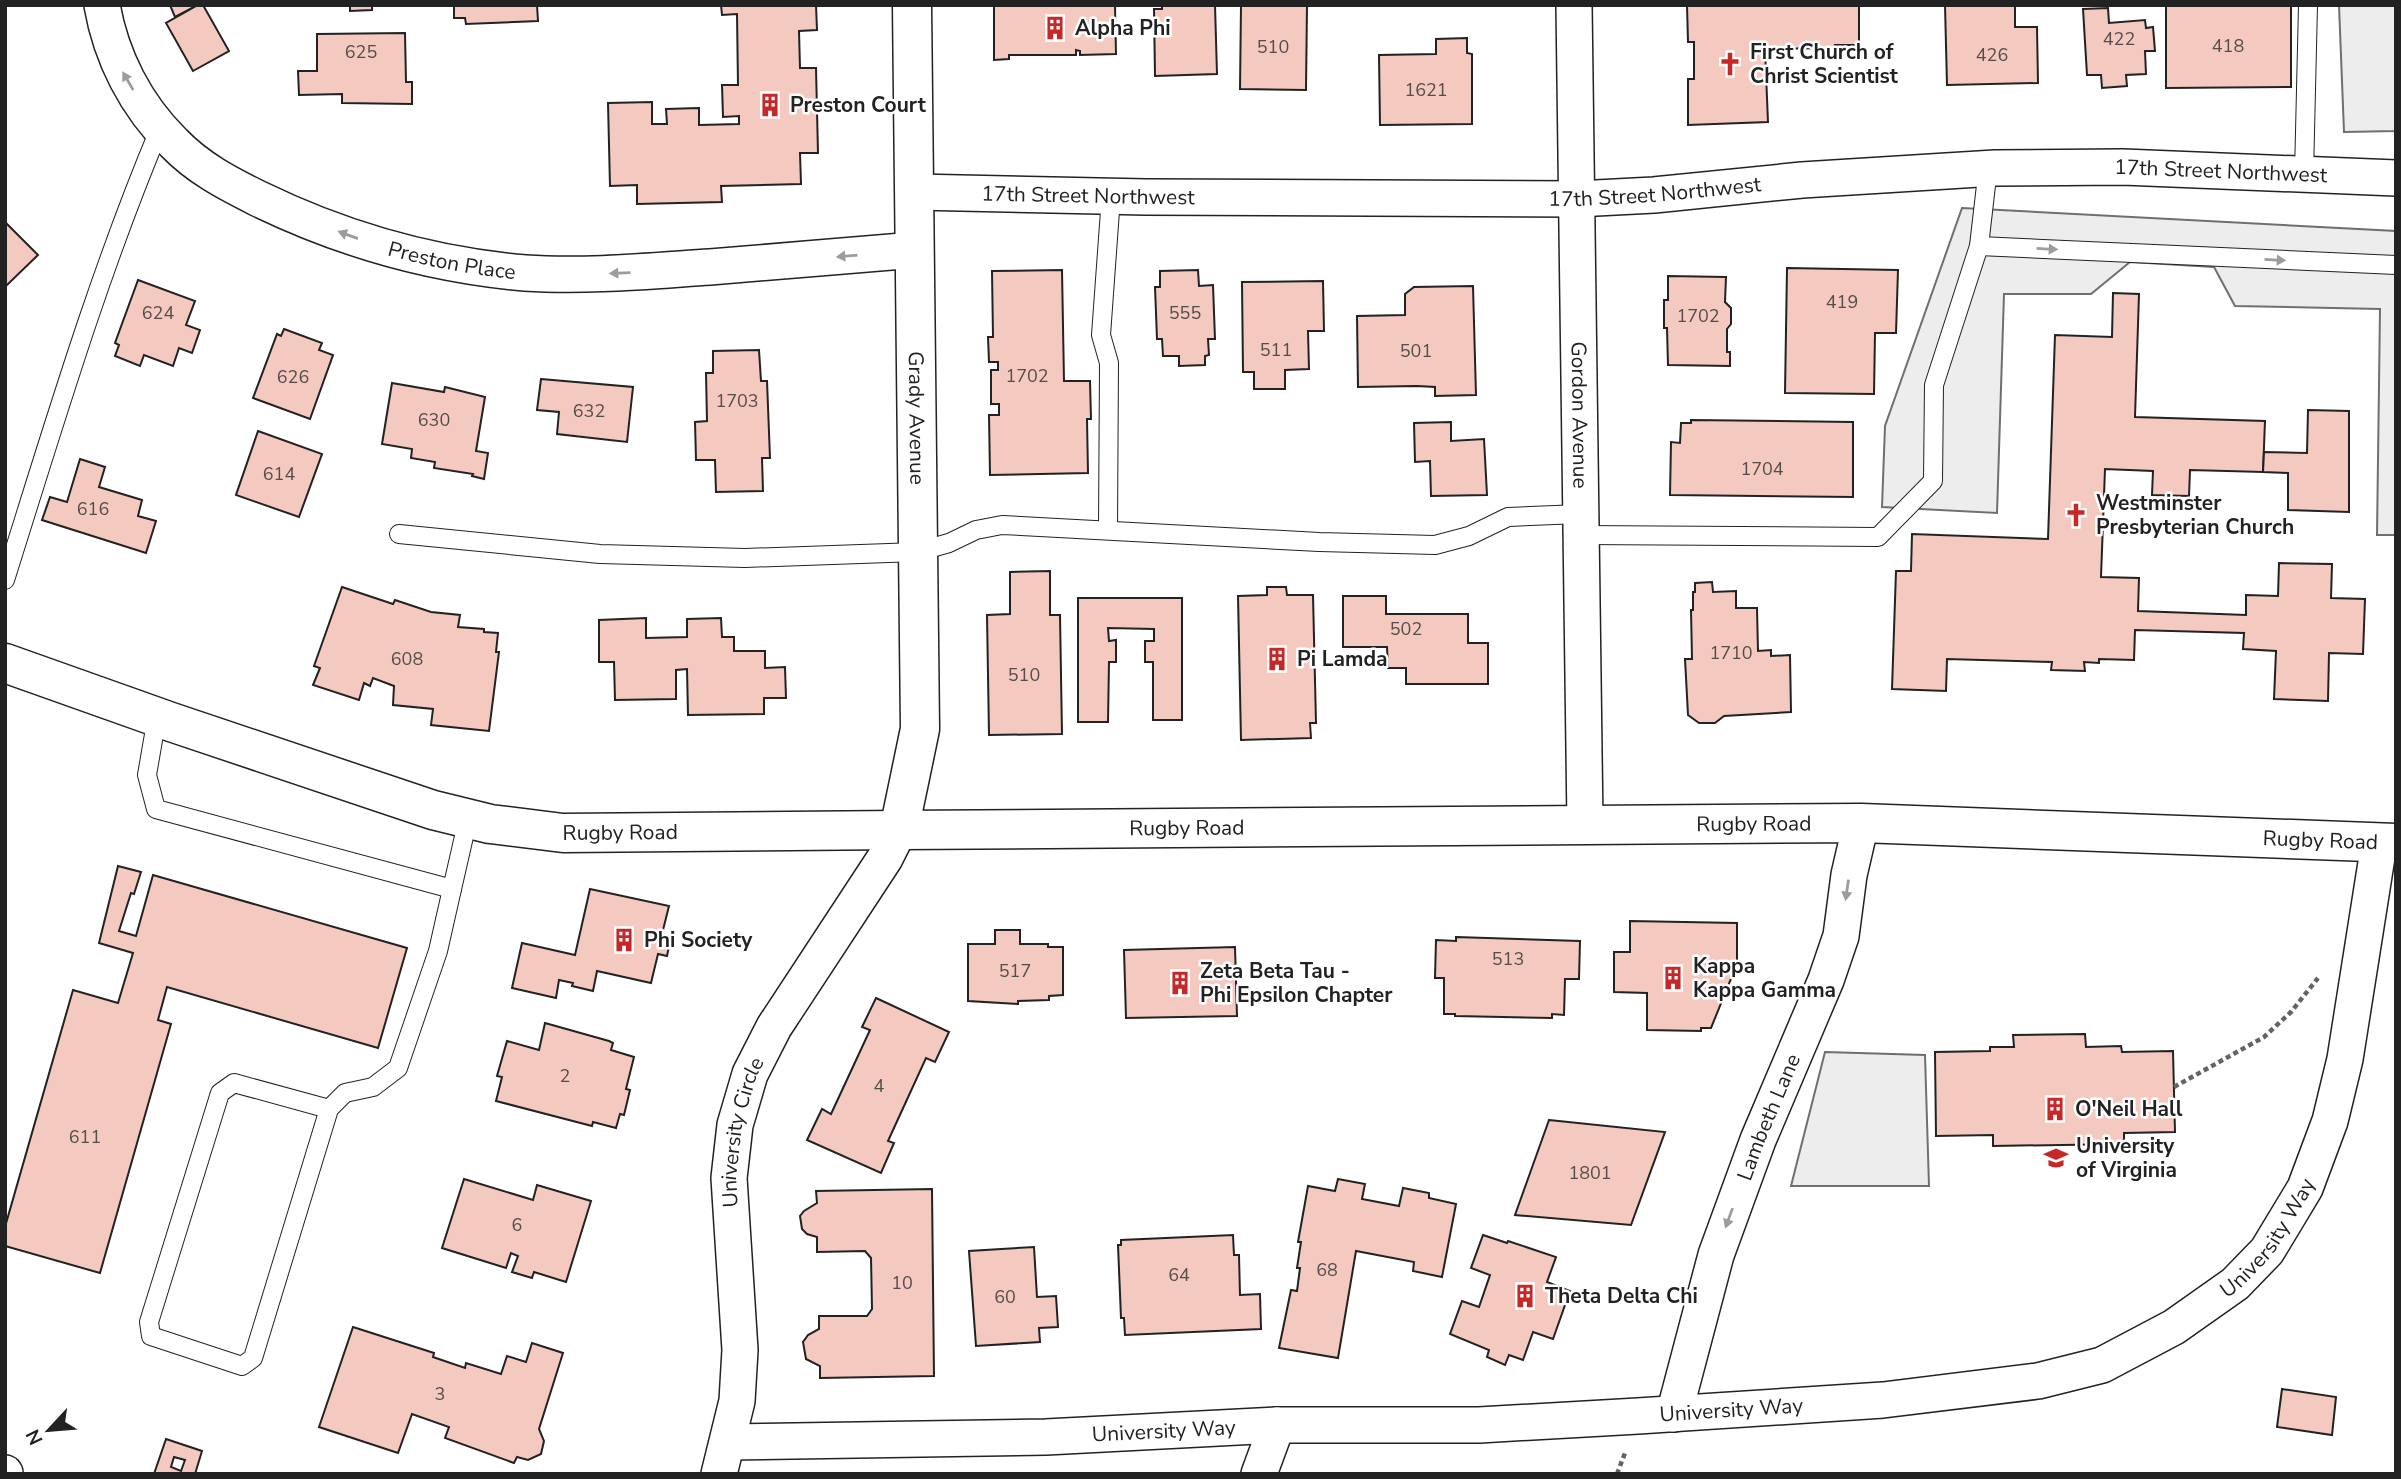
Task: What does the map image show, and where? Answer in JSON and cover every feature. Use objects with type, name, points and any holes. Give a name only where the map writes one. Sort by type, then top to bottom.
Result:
[{"type":"main road","name":"Grady Avenue","points":[[899,830],[920,729],[912,5]]},
{"type":"main road","name":"Rugby Road","points":[[5,663],[433,810],[490,824],[563,833],[1861,823],[2388,844]]},
{"type":"street","name":"Preston Place","points":[[102,5],[105,27],[123,74],[149,116],[175,145],[214,176],[292,215],[383,248],[462,265],[527,273],[623,273],[915,250]]},
{"type":"street","name":"Gordon Avenue","points":[[1574,5],[1585,825]]},
{"type":"street","name":"17th Street Northwest","points":[[915,192],[1111,197],[1577,199],[1988,168],[2123,166],[2396,178]]},
{"type":"street","name":"Lambeth Lane","points":[[1674,1414],[1716,1255],[1758,1140],[1826,980],[1841,936],[1849,875],[1861,823]]},
{"type":"street","name":"University Circle","points":[[724,1458],[737,1401],[740,1350],[729,1178],[735,1125],[750,1074],[774,1027],[885,858],[899,830]]},
{"type":"street","name":"University Way","points":[[724,1458],[1277,1425],[1479,1425],[1674,1414],[1883,1399],[2038,1381],[2102,1365],[2174,1327],[2235,1284],[2267,1251],[2305,1188],[2330,1121],[2345,1059],[2388,844]]},
{"type":"street","points":[[1259,1474],[1277,1425]]},
{"type":"lane","points":[[2304,174],[2308,5]]},
{"type":"lane","points":[[5,580],[76,352],[137,183],[160,128]]},
{"type":"lane","points":[[399,534],[600,554],[744,558],[918,552],[976,530],[1002,524],[1319,542],[1435,545],[1469,536],[1508,517],[1581,524],[1878,537],[1933,481],[1934,384],[1979,246],[1988,168]]},
{"type":"lane","points":[[1108,530],[1109,363],[1101,335],[1111,197]]},
{"type":"lane","points":[[1979,246],[2396,265]]},
{"type":"lane","points":[[157,717],[147,775],[156,809],[452,889]]},
{"type":"lane","points":[[329,1109],[234,1083],[220,1093],[149,1322],[151,1336],[242,1366],[253,1358],[329,1109],[345,1093],[373,1087],[398,1068],[438,951],[468,819]]},
{"type":"path","points":[[2174,1087],[2264,1037],[2291,1012],[2319,977]]},
{"type":"shaded area","points":[[2339,5],[2396,5],[2396,131],[2344,132]]},
{"type":"shaded area","points":[[1962,208],[2396,231],[2396,535],[2377,535],[2380,309],[2235,306],[2214,267],[2130,262],[2091,294],[2004,294],[1997,513],[1882,507],[1885,426]]},
{"type":"shaded area","points":[[1825,1052],[1925,1055],[1929,1186],[1791,1186]]},
{"type":"building","points":[[170,5],[198,5],[175,17]]},
{"type":"building","points":[[198,5],[203,5],[229,51],[193,71],[166,23]]},
{"type":"building","points":[[350,5],[372,5],[372,10],[350,11]]},
{"type":"building","points":[[454,5],[537,5],[538,21],[466,24],[465,18],[454,18]]},
{"type":"building","name":"Preston Court","points":[[721,5],[816,5],[817,30],[799,31],[800,68],[816,68],[818,153],[800,153],[801,184],[721,186],[722,202],[637,204],[637,185],[610,186],[608,103],[652,102],[652,124],[667,124],[666,109],[699,108],[699,125],[739,124],[739,116],[723,117],[722,85],[738,85],[737,14],[722,15]]},
{"type":"building","name":"Alpha Phi","points":[[994,5],[1115,5],[1116,54],[1080,55],[1080,51],[1076,50],[1076,55],[1009,55],[1009,59],[994,60]]},
{"type":"building","points":[[1162,5],[1215,5],[1217,74],[1155,76],[1154,9],[1162,9]]},
{"type":"building","points":[[1241,5],[1307,5],[1306,90],[1240,89]]},
{"type":"building","name":"First Church of Christ Scientist","points":[[1687,5],[1859,5],[1859,45],[1765,49],[1768,122],[1688,125],[1688,79],[1694,79],[1694,42],[1688,42]]},
{"type":"building","points":[[1945,5],[2015,5],[2015,27],[2037,27],[2038,83],[1947,85]]},
{"type":"building","points":[[2166,5],[2291,5],[2291,87],[2166,88]]},
{"type":"building","points":[[2108,8],[2109,23],[2145,20],[2146,28],[2153,27],[2155,51],[2145,51],[2146,74],[2126,75],[2127,86],[2102,88],[2101,75],[2087,75],[2083,9]]},
{"type":"building","points":[[405,33],[406,82],[412,82],[412,104],[342,103],[342,94],[299,95],[298,71],[317,71],[317,34]]},
{"type":"building","points":[[1467,38],[1467,53],[1472,54],[1472,124],[1380,125],[1379,55],[1436,54],[1436,39]]},
{"type":"building","points":[[5,222],[38,255],[5,287]]},
{"type":"building","points":[[1787,268],[1898,270],[1896,333],[1875,333],[1874,394],[1785,393]]},
{"type":"building","points":[[1062,270],[1064,381],[1090,381],[1091,419],[1087,419],[1088,473],[990,475],[989,415],[999,415],[999,404],[991,404],[991,370],[998,370],[998,362],[989,362],[988,337],[993,337],[992,271]]},
{"type":"building","points":[[1198,270],[1199,286],[1213,285],[1215,339],[1208,339],[1209,355],[1205,356],[1205,365],[1179,366],[1179,356],[1163,356],[1162,339],[1157,339],[1155,287],[1160,287],[1160,271]]},
{"type":"building","points":[[1668,276],[1726,277],[1725,302],[1731,308],[1731,324],[1727,329],[1730,366],[1668,365],[1664,300],[1668,300]]},
{"type":"building","points":[[138,280],[195,301],[186,325],[200,330],[192,353],[179,348],[173,366],[144,355],[140,366],[115,356],[119,345],[115,343]]},
{"type":"building","points":[[1323,281],[1324,331],[1308,331],[1309,369],[1285,370],[1285,389],[1254,389],[1254,372],[1243,372],[1242,282]]},
{"type":"building","points":[[1473,286],[1476,395],[1435,396],[1435,387],[1358,387],[1357,316],[1405,315],[1405,294],[1414,287]]},
{"type":"building","name":"Westminster Presbyterian Church","points":[[2113,293],[2139,294],[2135,417],[2265,421],[2263,472],[2190,470],[2189,496],[2152,495],[2153,471],[2105,469],[2101,577],[2139,578],[2138,611],[2246,615],[2246,595],[2278,596],[2279,563],[2332,564],[2331,598],[2365,599],[2363,654],[2329,653],[2328,701],[2274,699],[2276,651],[2243,649],[2244,633],[2135,630],[2134,660],[2099,659],[2099,663],[2084,662],[2085,671],[2051,670],[2052,662],[1947,659],[1946,691],[1892,689],[1896,571],[1911,571],[1912,534],[2048,539],[2055,335],[2112,337]]},
{"type":"building","points":[[284,329],[322,343],[319,350],[333,355],[310,419],[253,398],[277,334],[281,336]]},
{"type":"building","points":[[759,350],[761,381],[767,381],[770,458],[762,458],[763,491],[716,492],[715,460],[696,460],[695,422],[707,421],[706,373],[713,373],[713,351]]},
{"type":"building","points":[[541,379],[633,387],[627,442],[557,434],[559,412],[537,410]]},
{"type":"building","points":[[392,383],[444,392],[445,387],[485,397],[476,451],[488,453],[484,479],[472,476],[473,474],[434,468],[435,462],[411,458],[412,449],[382,444]]},
{"type":"building","points":[[2308,410],[2349,411],[2349,512],[2288,510],[2288,473],[2263,472],[2264,452],[2307,453]]},
{"type":"building","points":[[1691,420],[1853,422],[1853,497],[1670,495],[1671,442],[1680,443],[1681,423],[1691,423]]},
{"type":"building","points":[[1451,422],[1451,441],[1484,439],[1487,495],[1431,496],[1430,461],[1415,462],[1414,423]]},
{"type":"building","points":[[258,431],[322,454],[299,517],[236,495]]},
{"type":"building","points":[[80,459],[105,467],[99,487],[142,500],[138,516],[156,521],[146,553],[42,520],[50,497],[67,502]]},
{"type":"building","points":[[1050,571],[1050,615],[1060,615],[1062,734],[989,735],[987,615],[1010,614],[1010,572]]},
{"type":"building","points":[[1712,582],[1713,592],[1736,591],[1736,608],[1757,608],[1758,651],[1771,650],[1771,656],[1790,655],[1791,712],[1724,716],[1715,723],[1699,723],[1688,715],[1685,659],[1692,659],[1693,592],[1695,583]]},
{"type":"building","points":[[342,587],[393,604],[395,600],[431,612],[460,615],[458,627],[498,633],[496,652],[499,652],[489,731],[431,725],[433,709],[393,705],[394,686],[373,678],[370,686],[364,683],[359,700],[313,685],[320,668],[314,666]]},
{"type":"building","name":"Pi Lamda","points":[[1267,587],[1286,587],[1287,595],[1313,595],[1316,723],[1310,723],[1311,738],[1241,740],[1238,596],[1267,595]]},
{"type":"building","points":[[1343,596],[1386,596],[1386,614],[1468,614],[1468,643],[1488,643],[1488,684],[1406,684],[1406,668],[1388,668],[1387,647],[1343,647]]},
{"type":"building","points":[[1078,598],[1182,598],[1182,720],[1153,720],[1153,662],[1145,662],[1145,641],[1154,641],[1154,629],[1108,628],[1109,641],[1116,640],[1116,662],[1109,662],[1108,722],[1078,722]]},
{"type":"building","points":[[646,618],[646,638],[687,637],[687,619],[721,618],[722,637],[734,637],[734,651],[765,651],[765,668],[785,667],[786,698],[764,698],[764,714],[688,715],[687,669],[676,670],[676,699],[615,700],[614,662],[599,662],[599,620]]},
{"type":"building","points":[[118,866],[141,872],[119,931],[136,936],[153,875],[407,948],[378,1048],[167,987],[158,1020],[171,1024],[100,1273],[5,1246],[5,1227],[73,990],[118,1003],[133,953],[99,943]]},
{"type":"building","name":"Phi Society","points":[[590,889],[669,906],[662,934],[671,937],[667,956],[658,954],[651,983],[597,971],[593,991],[559,980],[556,998],[512,988],[522,943],[575,955]]},
{"type":"building","name":"Kappa Kappa Gamma","points":[[1630,921],[1737,923],[1737,964],[1711,1028],[1701,1028],[1701,1031],[1647,1030],[1647,993],[1614,992],[1614,952],[1630,952]]},
{"type":"building","points":[[995,930],[1020,930],[1020,944],[1063,947],[1063,995],[1049,996],[1049,1000],[1018,1001],[1018,1004],[968,1001],[968,944],[995,944]]},
{"type":"building","points":[[1456,937],[1580,941],[1579,979],[1565,979],[1564,1015],[1552,1014],[1552,1018],[1444,1014],[1444,978],[1435,978],[1436,940],[1456,941]]},
{"type":"building","name":"Zeta Beta Tau - Phi Epsilon Chapter","points":[[1235,947],[1237,1016],[1126,1018],[1124,950]]},
{"type":"building","points":[[876,998],[949,1032],[935,1062],[926,1058],[888,1141],[894,1143],[881,1173],[807,1140],[822,1109],[831,1114],[870,1030],[862,1027]]},
{"type":"building","points":[[545,1023],[609,1041],[613,1043],[611,1050],[634,1057],[626,1089],[630,1090],[624,1115],[620,1114],[616,1128],[593,1122],[592,1126],[496,1101],[502,1077],[497,1076],[507,1041],[539,1050]]},
{"type":"building","name":"O'Neil Hall","points":[[2085,1034],[2086,1047],[2121,1046],[2122,1052],[2173,1051],[2175,1132],[2124,1133],[2124,1144],[1993,1146],[1993,1135],[1936,1136],[1935,1052],[1990,1051],[1990,1047],[2014,1047],[2013,1035]]},
{"type":"building","points":[[1549,1120],[1665,1132],[1631,1225],[1515,1215]]},
{"type":"building","points":[[464,1179],[533,1200],[537,1185],[591,1201],[566,1282],[534,1272],[532,1278],[512,1272],[518,1256],[511,1253],[506,1268],[442,1248]]},
{"type":"building","points":[[1338,1179],[1365,1184],[1362,1199],[1399,1206],[1403,1188],[1429,1193],[1429,1198],[1456,1204],[1442,1277],[1413,1271],[1414,1262],[1356,1251],[1338,1358],[1279,1348],[1291,1290],[1297,1291],[1301,1242],[1298,1242],[1308,1186],[1335,1191]]},
{"type":"building","points":[[932,1189],[934,1376],[820,1378],[820,1366],[806,1359],[803,1342],[808,1335],[819,1329],[819,1316],[867,1316],[872,1309],[871,1258],[865,1251],[817,1252],[817,1237],[802,1229],[800,1216],[817,1203],[816,1191]]},
{"type":"building","points":[[1233,1235],[1234,1255],[1239,1255],[1240,1295],[1260,1294],[1261,1329],[1125,1335],[1124,1318],[1121,1318],[1118,1245],[1121,1245],[1121,1240]]},
{"type":"building","name":"Theta Delta Chi","points":[[1483,1235],[1556,1257],[1547,1282],[1570,1291],[1553,1339],[1533,1332],[1523,1360],[1509,1355],[1505,1365],[1487,1357],[1489,1350],[1450,1334],[1462,1301],[1479,1307],[1490,1275],[1471,1268]]},
{"type":"building","points":[[1034,1247],[1037,1297],[1056,1296],[1058,1327],[1039,1328],[1040,1342],[976,1346],[969,1251]]},
{"type":"building","points":[[353,1327],[434,1353],[433,1357],[465,1368],[466,1363],[501,1374],[507,1356],[526,1362],[532,1343],[563,1353],[539,1429],[544,1441],[541,1454],[528,1460],[517,1457],[514,1463],[445,1438],[449,1427],[412,1414],[398,1453],[319,1427]]},
{"type":"building","points":[[2282,1389],[2336,1397],[2332,1435],[2277,1427]]},
{"type":"building","points":[[166,1439],[202,1451],[195,1474],[154,1474]],"holes":[[[174,1457],[185,1460],[181,1471],[171,1467]]]},
{"type":"place","name":"Alpha Phi","points":[[1055,28]]},
{"type":"place","name":"First Church of Christ Scientist","points":[[1730,64]]},
{"type":"place","name":"Preston Court","points":[[770,105]]},
{"type":"place","name":"Westminster Presbyterian Church","points":[[2076,515]]},
{"type":"place","name":"Pi Lamda","points":[[1277,659]]},
{"type":"place","name":"Phi Society","points":[[624,940]]},
{"type":"place","name":"Kappa Kappa Gamma","points":[[1673,978]]},
{"type":"place","name":"Zeta Beta Tau - Phi Epsilon Chapter","points":[[1180,983]]},
{"type":"place","name":"O'Neil Hall","points":[[2055,1109]]},
{"type":"place","name":"University of Virginia","points":[[2056,1158]]},
{"type":"place","name":"Theta Delta Chi","points":[[1525,1296]]}]
